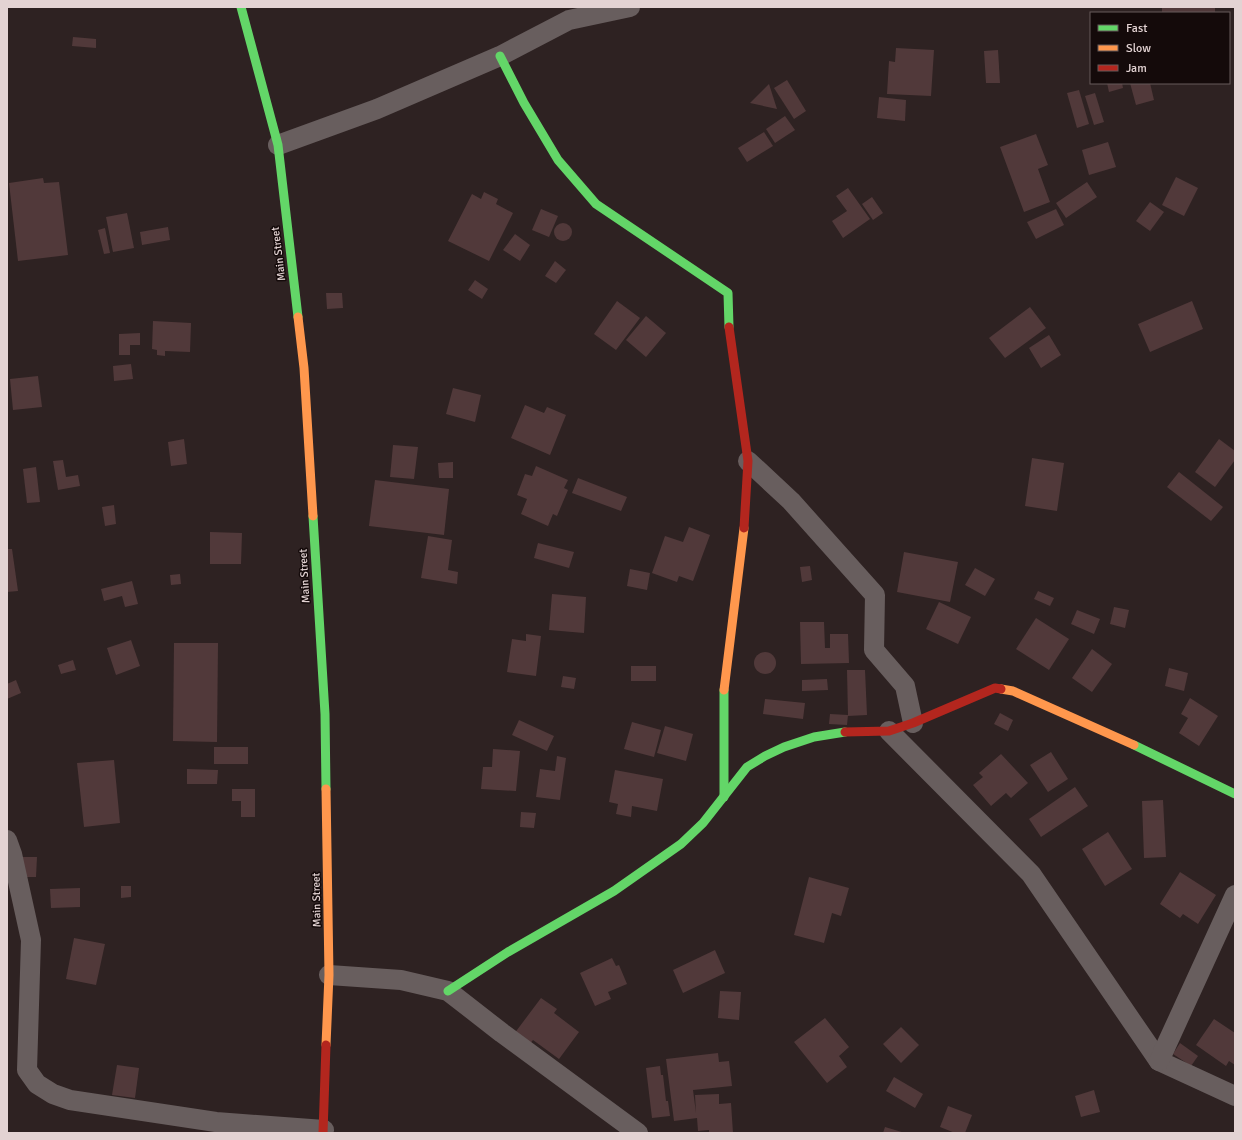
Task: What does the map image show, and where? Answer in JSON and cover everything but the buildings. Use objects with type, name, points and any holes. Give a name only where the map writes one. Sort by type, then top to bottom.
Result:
[{"type":"main road","name":"Main Street","points":[[241,7],[278,145],[304,368],[325,714],[329,974],[323,1131]]},
{"type":"main road","name":"Main Street","points":[[244,7],[245,24]]},
{"type":"main road","points":[[500,56],[524,103],[558,160],[596,204],[728,293],[729,326],[748,461],[744,528],[724,684],[724,797]]},
{"type":"main road","points":[[448,991],[508,952],[614,891],[681,844],[703,823],[747,767],[764,756],[784,747],[814,737],[849,731],[889,731],[913,723],[995,688],[1013,691],[1117,737],[1235,794]]},
{"type":"street","points":[[278,145],[377,109],[500,56],[569,20],[630,7]]},
{"type":"street","points":[[748,461],[791,501],[874,595],[874,650],[905,686],[913,723]]},
{"type":"street","points":[[889,731],[1031,874],[1159,1061],[1235,1096]]},
{"type":"street","points":[[7,840],[12,854],[31,940],[27,1070],[37,1084],[53,1094],[70,1100],[216,1122],[323,1131]]},
{"type":"street","points":[[1159,1061],[1235,895]]},
{"type":"street","points":[[329,974],[401,980],[448,991],[502,1033],[638,1133]]},
{"type":"traffic: fast","points":[[241,7],[278,145],[298,317]]},
{"type":"traffic: fast","points":[[500,56],[524,103],[558,160],[596,204],[728,293],[729,327]]},
{"type":"traffic: fast","points":[[313,516],[325,714],[326,789]]},
{"type":"traffic: fast","points":[[724,690],[724,797]]},
{"type":"traffic: fast","points":[[448,991],[508,952],[614,891],[681,844],[703,823],[747,767],[784,747],[814,737],[845,732]]},
{"type":"traffic: fast","points":[[1134,745],[1235,794]]},
{"type":"traffic: slow","points":[[298,317],[304,368],[313,516]]},
{"type":"traffic: slow","points":[[724,690],[744,528]]},
{"type":"traffic: slow","points":[[1001,689],[1013,691],[1134,745]]},
{"type":"traffic: slow","points":[[326,789],[329,975],[326,1045]]},
{"type":"traffic: jam","points":[[729,327],[748,461],[744,528]]},
{"type":"traffic: jam","points":[[845,732],[889,731],[913,723],[995,688],[1001,689]]},
{"type":"traffic: jam","points":[[323,1133],[326,1045]]}]
